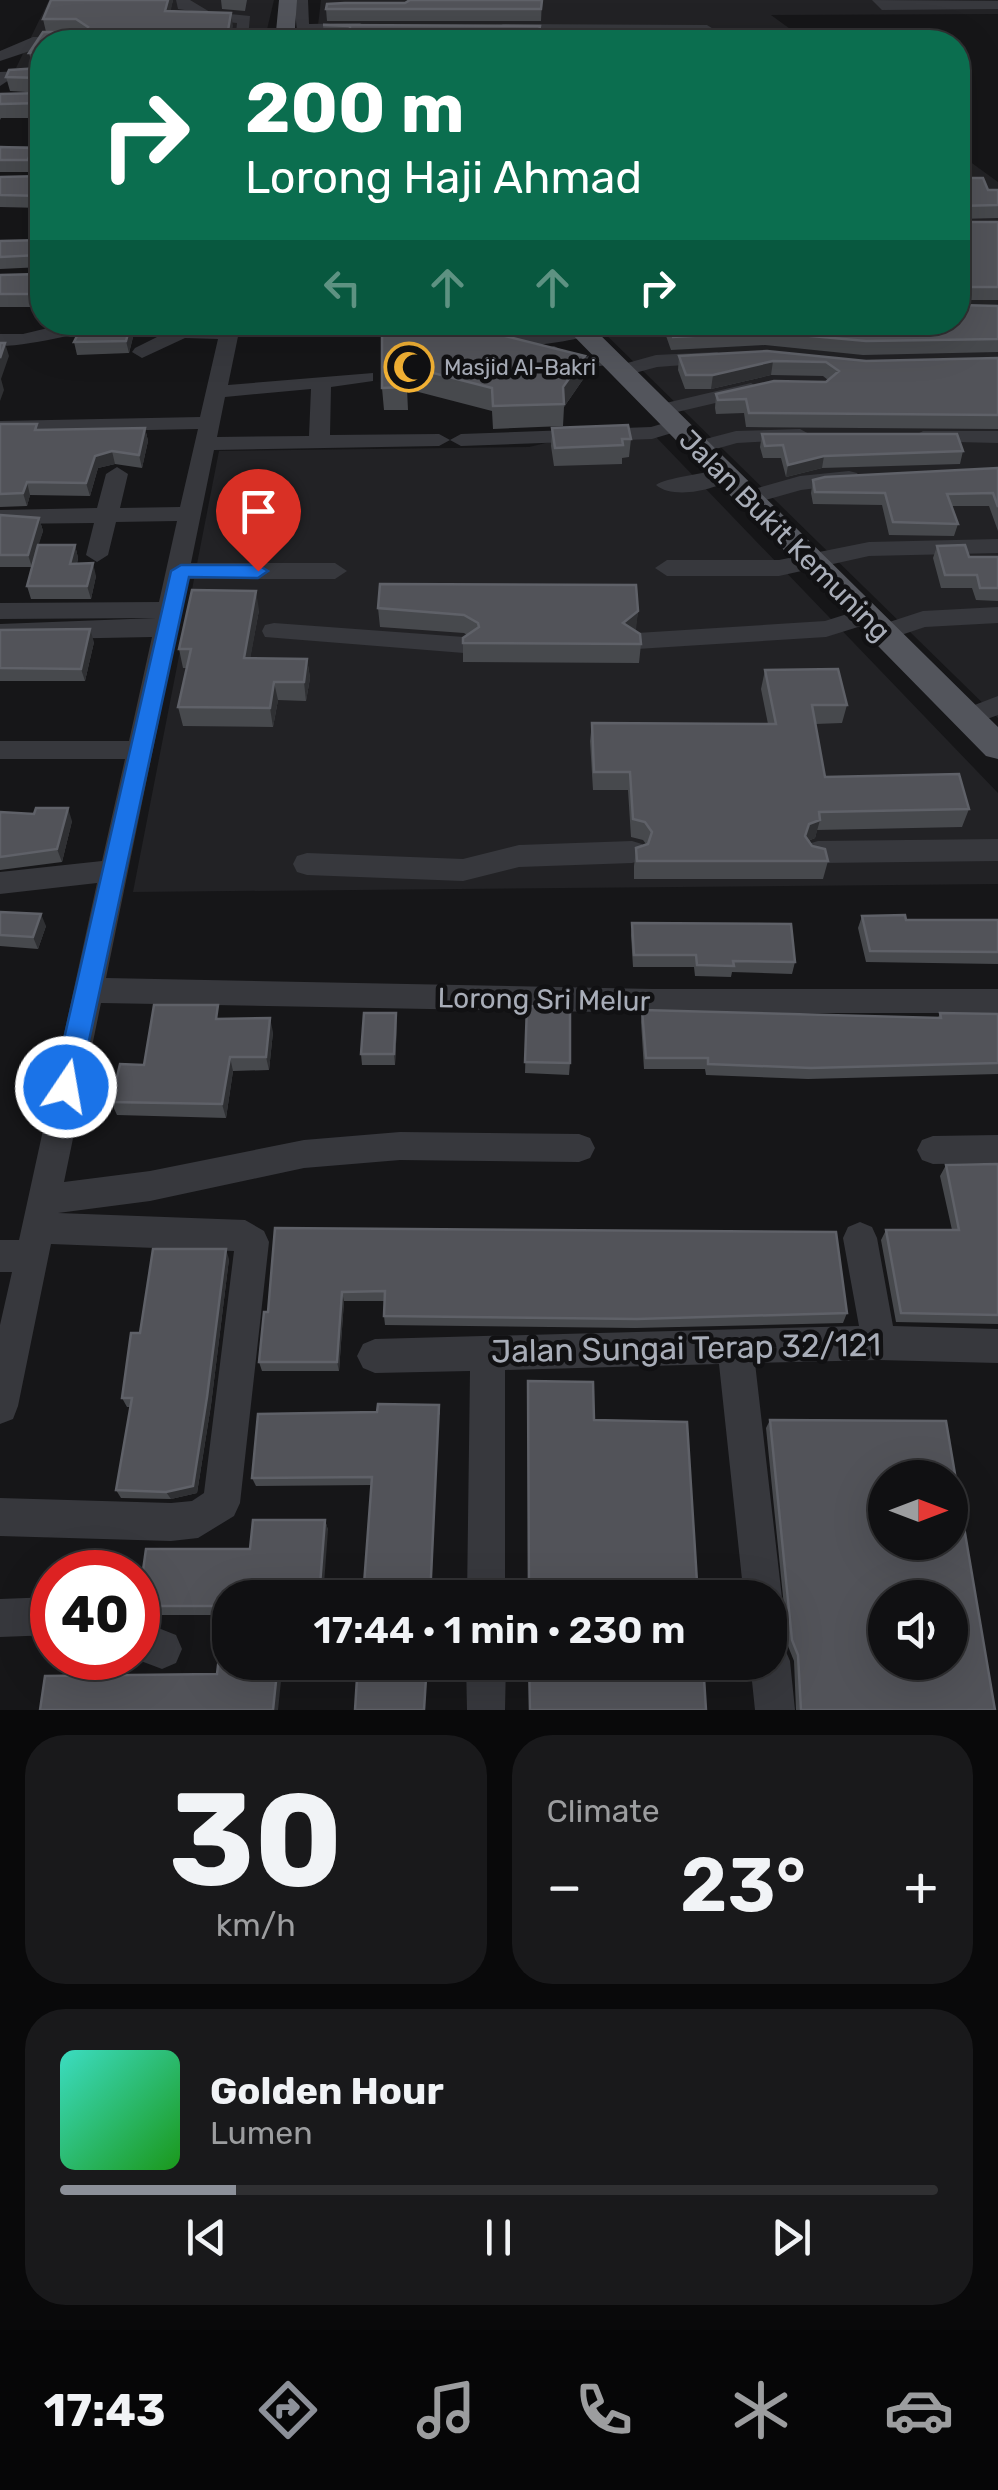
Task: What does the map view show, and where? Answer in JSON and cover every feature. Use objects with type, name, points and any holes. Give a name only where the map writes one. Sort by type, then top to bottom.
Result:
[{"type":"main road","points":[[303,30],[305,3]]},
{"type":"main road","points":[[283,30],[305,3]]},
{"type":"main road","name":"Jalan Bukit Kemuning","points":[[584,335],[998,746]]},
{"type":"street","points":[[183,0],[183,6],[195,7],[206,16],[244,19],[242,30]]},
{"type":"street","points":[[880,0],[882,6],[998,6]]},
{"type":"street","points":[[363,30],[383,28]]},
{"type":"street","points":[[478,29],[707,30]]},
{"type":"street","points":[[0,56],[30,44]]},
{"type":"street","points":[[0,81],[4,75],[30,75]]},
{"type":"street","points":[[0,151],[30,151]]},
{"type":"street","points":[[0,340],[45,335]]},
{"type":"street","points":[[142,352],[176,335]]},
{"type":"street","points":[[0,1401],[27,1235],[116,870],[228,335]]},
{"type":"street","points":[[466,336],[542,340],[555,335]]},
{"type":"street","points":[[542,340],[575,365],[746,356]]},
{"type":"street","points":[[0,427],[319,442],[536,440],[575,433],[652,433],[668,418],[770,385],[768,370]]},
{"type":"street","points":[[215,392],[366,377]]},
{"type":"street","points":[[319,442],[321,381]]},
{"type":"street","points":[[42,448],[56,434],[206,434]]},
{"type":"street","points":[[698,448],[736,437],[823,435]]},
{"type":"street","points":[[898,437],[998,437]]},
{"type":"street","points":[[97,554],[116,474]]},
{"type":"street","points":[[667,484],[702,483],[726,476]]},
{"type":"street","points":[[748,498],[800,483],[875,477]]},
{"type":"street","points":[[0,516],[192,514]]},
{"type":"street","points":[[668,568],[779,568],[869,549],[998,546]]},
{"type":"street","points":[[181,571],[335,571]]},
{"type":"street","points":[[0,612],[170,620]]},
{"type":"street","points":[[637,641],[998,615]]},
{"type":"street","points":[[0,632],[170,620]]},
{"type":"street","points":[[274,630],[464,646]]},
{"type":"street","points":[[968,716],[998,705]]},
{"type":"street","points":[[0,750],[140,750]]},
{"type":"street","points":[[818,852],[998,850]]},
{"type":"street","points":[[307,864],[464,870],[519,856],[632,852]]},
{"type":"street","points":[[0,883],[116,870]]},
{"type":"street","name":"Lorong Sri Melur","points":[[89,990],[653,1001],[998,1001]]},
{"type":"street","points":[[27,1235],[150,1186],[304,1154],[400,1146],[579,1148]]},
{"type":"street","points":[[933,1150],[998,1149]]},
{"type":"street","points":[[0,1518],[171,1522],[198,1519],[221,1503],[252,1242],[235,1235],[27,1235]]},
{"type":"street","points":[[860,1238],[879,1343]]},
{"type":"street","name":"Jalan Sungai Terap 32/121","points":[[375,1356],[879,1343],[998,1346]]},
{"type":"street","points":[[736,1346],[761,1580]]},
{"type":"street","points":[[486,1580],[488,1352]]},
{"type":"street","points":[[0,1618],[30,1617]]},
{"type":"street","points":[[486,1680],[486,1706]]},
{"type":"street","points":[[772,1680],[776,1710]]},
{"type":"shaded area","points":[[49,0],[274,0],[267,30],[34,30]]},
{"type":"shaded area","points":[[321,0],[998,0],[998,14],[771,15],[792,30],[317,30]]},
{"type":"shaded area","points":[[30,39],[30,68],[16,68]]},
{"type":"shaded area","points":[[970,162],[998,182],[998,718],[606,335],[970,335]]},
{"type":"shaded area","points":[[575,436],[656,437],[998,793],[998,884],[133,892],[219,451],[529,447]]},
{"type":"building","points":[[51,0],[168,0],[165,11],[231,13],[228,30],[86,30],[88,27],[76,19],[43,19]]},
{"type":"building","points":[[542,0],[541,9],[326,9],[327,4]]},
{"type":"building","points":[[323,25],[540,26],[539,30],[350,30],[350,26]]},
{"type":"building","points":[[30,69],[30,78],[6,77],[9,70]]},
{"type":"building","points":[[30,93],[30,103],[0,104],[0,94]]},
{"type":"building","points":[[0,147],[30,148],[28,160],[0,160]]},
{"type":"building","points":[[30,176],[30,196],[0,195],[0,177]]},
{"type":"building","points":[[970,178],[983,178],[988,190],[998,190],[998,205],[970,206]]},
{"type":"building","points":[[970,222],[998,222],[998,287],[970,287]]},
{"type":"building","points":[[30,240],[30,255],[0,257],[0,241]]},
{"type":"building","points":[[30,274],[30,294],[0,294],[0,275]]},
{"type":"building","points":[[970,305],[998,306],[998,339],[866,341],[800,335],[970,335]]},
{"type":"building","points":[[78,335],[128,335],[126,341],[74,342]]},
{"type":"building","points":[[382,335],[501,335],[585,356],[563,387],[564,404],[493,406],[492,388],[406,366],[406,387],[382,388]]},
{"type":"building","points":[[767,351],[866,361],[998,358],[998,415],[749,413],[746,399],[718,400],[716,394],[774,381],[826,382],[839,371],[826,362],[773,361],[713,375],[686,375],[679,356]]},
{"type":"building","points":[[0,424],[37,424],[35,430],[145,428],[139,455],[112,451],[95,456],[86,483],[27,482],[23,493],[0,494]]},
{"type":"building","points":[[628,425],[631,439],[622,439],[623,445],[555,448],[552,428]]},
{"type":"building","points":[[762,434],[957,434],[963,451],[824,456],[788,465],[783,445],[765,446]]},
{"type":"building","points":[[998,468],[998,507],[993,493],[947,494],[958,524],[893,522],[885,493],[815,492],[813,480],[825,477]]},
{"type":"building","points":[[0,515],[39,518],[28,555],[0,555]]},
{"type":"building","points":[[38,545],[75,545],[70,564],[93,563],[87,586],[27,586]]},
{"type":"building","points":[[965,545],[969,557],[998,557],[998,588],[980,588],[977,575],[945,575],[937,546]]},
{"type":"building","points":[[380,584],[636,585],[638,611],[623,623],[640,634],[641,644],[463,643],[463,638],[479,627],[478,623],[464,615],[378,608]]},
{"type":"building","points":[[192,590],[256,591],[244,658],[307,659],[304,682],[274,682],[270,708],[178,707],[191,649],[179,649]]},
{"type":"building","points":[[90,629],[81,669],[0,668],[0,630]]},
{"type":"building","points":[[838,669],[847,705],[812,705],[825,777],[959,774],[969,809],[819,812],[820,820],[809,824],[805,836],[812,846],[825,849],[828,861],[637,861],[636,848],[648,844],[652,832],[645,822],[633,819],[630,772],[594,772],[592,723],[776,724],[765,670]]},
{"type":"building","points":[[36,808],[68,808],[57,849],[0,857],[0,812],[34,814]]},
{"type":"building","points":[[0,912],[41,914],[33,937],[0,935]]},
{"type":"building","points":[[905,915],[906,920],[998,920],[998,952],[870,951],[862,916]]},
{"type":"building","points":[[632,923],[791,924],[795,962],[697,965],[696,955],[634,955]]},
{"type":"building","points":[[154,1005],[218,1005],[216,1019],[270,1018],[266,1057],[230,1057],[222,1104],[111,1102],[120,1064],[144,1065]]},
{"type":"building","points":[[527,1006],[570,1008],[570,1063],[525,1062]]},
{"type":"building","points":[[642,1010],[941,1018],[940,1013],[998,1014],[998,1063],[811,1068],[708,1064],[708,1058],[646,1058]]},
{"type":"building","points":[[364,1013],[396,1013],[394,1054],[361,1054]]},
{"type":"building","points":[[998,1164],[998,1315],[901,1313],[886,1230],[959,1230],[946,1165]]},
{"type":"building","points":[[275,1228],[836,1232],[847,1313],[637,1319],[384,1316],[385,1291],[342,1292],[337,1362],[259,1362],[264,1312],[268,1312]]},
{"type":"building","points":[[153,1249],[226,1249],[207,1397],[193,1486],[166,1492],[116,1490],[132,1398],[122,1398],[131,1333],[140,1333]]},
{"type":"building","points":[[528,1381],[593,1382],[594,1420],[687,1422],[697,1580],[529,1580]]},
{"type":"building","points":[[378,1404],[439,1405],[431,1580],[364,1580],[372,1477],[252,1478],[258,1414],[377,1412]]},
{"type":"building","points":[[770,1420],[946,1421],[953,1460],[868,1460],[868,1560],[968,1560],[968,1551],[995,1710],[801,1710],[798,1655],[792,1640]]},
{"type":"building","points":[[253,1520],[325,1520],[320,1580],[212,1580],[212,1606],[160,1606],[160,1550],[146,1549],[250,1549]]},
{"type":"building","points":[[160,1675],[276,1680],[273,1710],[40,1710],[44,1680],[160,1680]]},
{"type":"building","points":[[357,1680],[426,1680],[424,1710],[355,1710]]},
{"type":"building","points":[[529,1680],[704,1680],[706,1710],[530,1710]]},
{"type":"place","name":"Masjid Al-Bakri","points":[[409,367]]},
{"type":"route","points":[[66,1087],[181,571],[258,571]]}]
